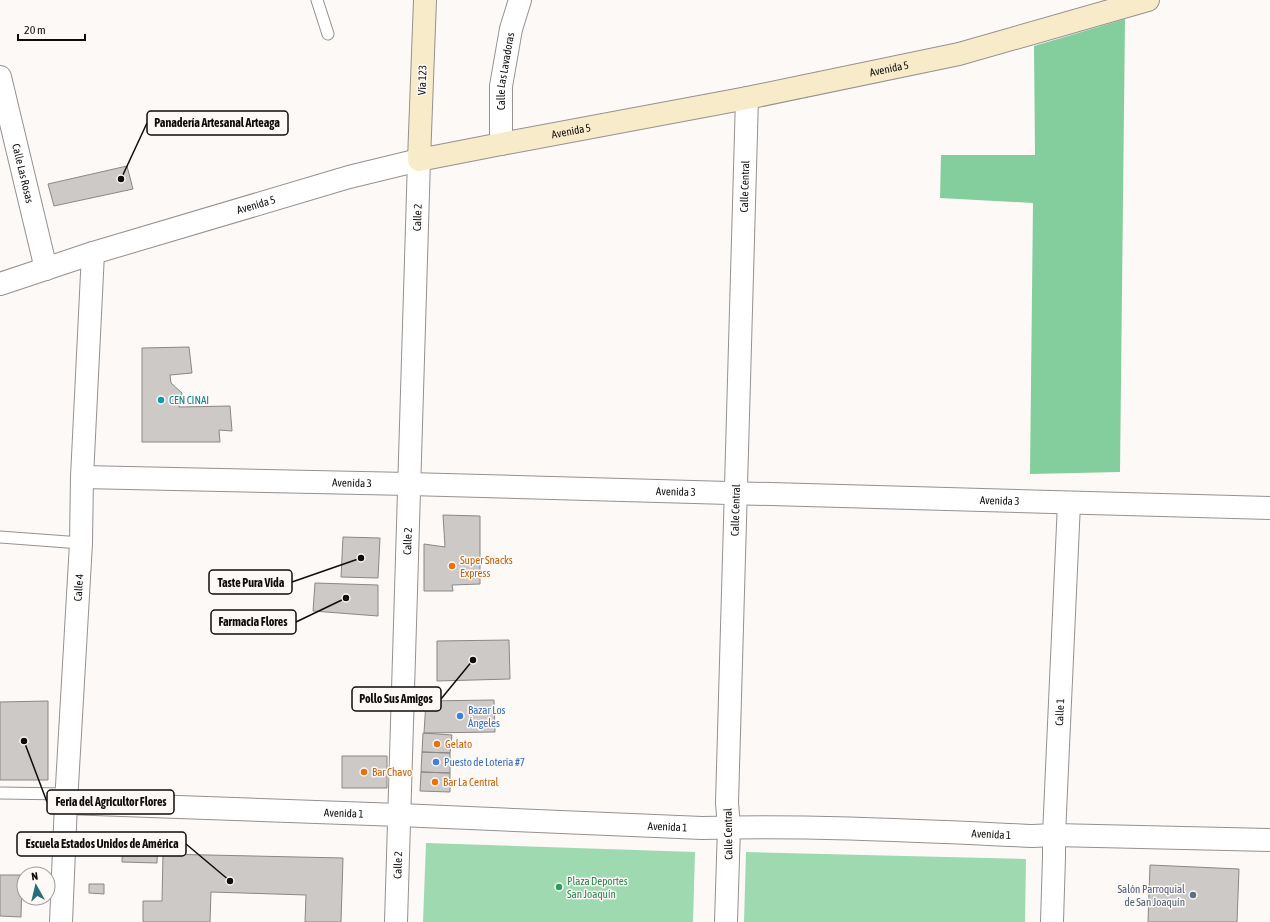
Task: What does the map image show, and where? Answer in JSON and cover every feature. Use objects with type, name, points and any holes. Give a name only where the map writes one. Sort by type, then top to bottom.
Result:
[{"type":"main road","name":"Vía 123","points":[[419,160],[425,0]]},
{"type":"main road","name":"Avenida 5","points":[[419,160],[747,98],[959,54],[1148,0]]},
{"type":"street","name":"Calle Las Lavadoras","points":[[501,144],[501,86],[511,29],[520,0]]},
{"type":"street","name":"Calle Las Rosas","points":[[0,77],[46,269]]},
{"type":"street","name":"Calle Central","points":[[726,922],[729,827],[727,803],[747,98]]},
{"type":"street","name":"Avenida 5","points":[[0,284],[93,253],[349,177],[419,160]]},
{"type":"street","name":"Calle 2","points":[[396,922],[408,484],[419,160]]},
{"type":"street","name":"Calle 4","points":[[61,922],[66,798],[81,543],[82,476],[93,253]]},
{"type":"street","name":"Avenida 3","points":[[82,476],[1270,508]]},
{"type":"street","name":"Calle 1","points":[[1052,922],[1054,835],[1069,503]]},
{"type":"street","name":"Avenida 1","points":[[66,798],[399,815],[702,828],[752,826],[1033,836],[1054,835],[1270,840]]},
{"type":"lane","points":[[317,0],[328,34]]},
{"type":"lane","points":[[0,537],[81,543]]},
{"type":"lane","points":[[0,794],[66,798]]},
{"type":"green space","points":[[1125,19],[1120,472],[1030,474],[1033,203],[940,198],[941,155],[1035,155],[1034,46]]},
{"type":"green space","name":"Plaza Deportes San Joaquín","points":[[426,843],[695,852],[693,922],[423,922]]},
{"type":"green space","points":[[746,852],[1026,859],[1025,922],[744,922]]},
{"type":"building","points":[[127,166],[133,189],[54,206],[48,184]]},
{"type":"building","name":"CEN CINAI","points":[[189,347],[192,373],[170,375],[171,383],[182,393],[179,407],[230,406],[232,431],[219,430],[220,442],[142,442],[142,348]]},
{"type":"building","name":"Super Snacks Express","points":[[443,515],[480,516],[480,584],[452,585],[453,591],[424,591],[424,544],[445,547]]},
{"type":"building","points":[[343,537],[380,538],[378,578],[341,577]]},
{"type":"building","points":[[315,583],[378,585],[378,616],[313,611]]},
{"type":"building","points":[[509,640],[510,679],[437,681],[437,641]]},
{"type":"building","name":"Bazar Los Ángeles","points":[[494,700],[495,732],[424,733],[426,701]]},
{"type":"building","points":[[48,701],[48,780],[0,780],[0,702]]},
{"type":"building","name":"Gelato","points":[[423,733],[452,735],[450,753],[422,752]]},
{"type":"building","name":"Puesto de Lotería #7","points":[[422,752],[450,753],[450,773],[421,772]]},
{"type":"building","name":"Bar Chavo","points":[[342,756],[387,756],[387,788],[342,788]]},
{"type":"building","name":"Bar La Central","points":[[421,772],[450,773],[450,792],[420,791]]},
{"type":"building","points":[[123,833],[158,833],[157,863],[122,862]]},
{"type":"building","points":[[163,854],[343,858],[341,922],[305,922],[306,895],[211,892],[210,922],[143,922],[143,901],[162,901]]},
{"type":"building","name":"Salón Parroquial de San Joaquín","points":[[1150,865],[1239,869],[1237,922],[1148,922]]},
{"type":"building","points":[[0,875],[16,875],[16,906],[21,906],[21,917],[0,916]]},
{"type":"building","points":[[89,884],[104,884],[104,894],[89,893]]},
{"type":"place","name":"Panadería Artesanal Arteaga","points":[[121,179]]},
{"type":"place","name":"CEN CINAI","points":[[161,400]]},
{"type":"place","name":"Taste Pura Vida","points":[[361,558]]},
{"type":"place","name":"Super Snacks Express","points":[[452,566]]},
{"type":"place","name":"Farmacia Flores","points":[[346,598]]},
{"type":"place","name":"Pollo Sus Amigos","points":[[473,660]]},
{"type":"place","name":"Bazar Los Ángeles","points":[[460,716]]},
{"type":"place","name":"Feria del Agricultor Flores","points":[[24,741]]},
{"type":"place","name":"Gelato","points":[[437,744]]},
{"type":"place","name":"Puesto de Lotería #7","points":[[436,762]]},
{"type":"place","name":"Bar Chavo","points":[[364,772]]},
{"type":"place","name":"Bar La Central","points":[[435,782]]},
{"type":"place","name":"Escuela Estados Unidos de América","points":[[230,881]]},
{"type":"place","name":"Plaza Deportes San Joaquín","points":[[559,887]]},
{"type":"place","name":"Salón Parroquial de San Joaquín","points":[[1193,895]]}]
